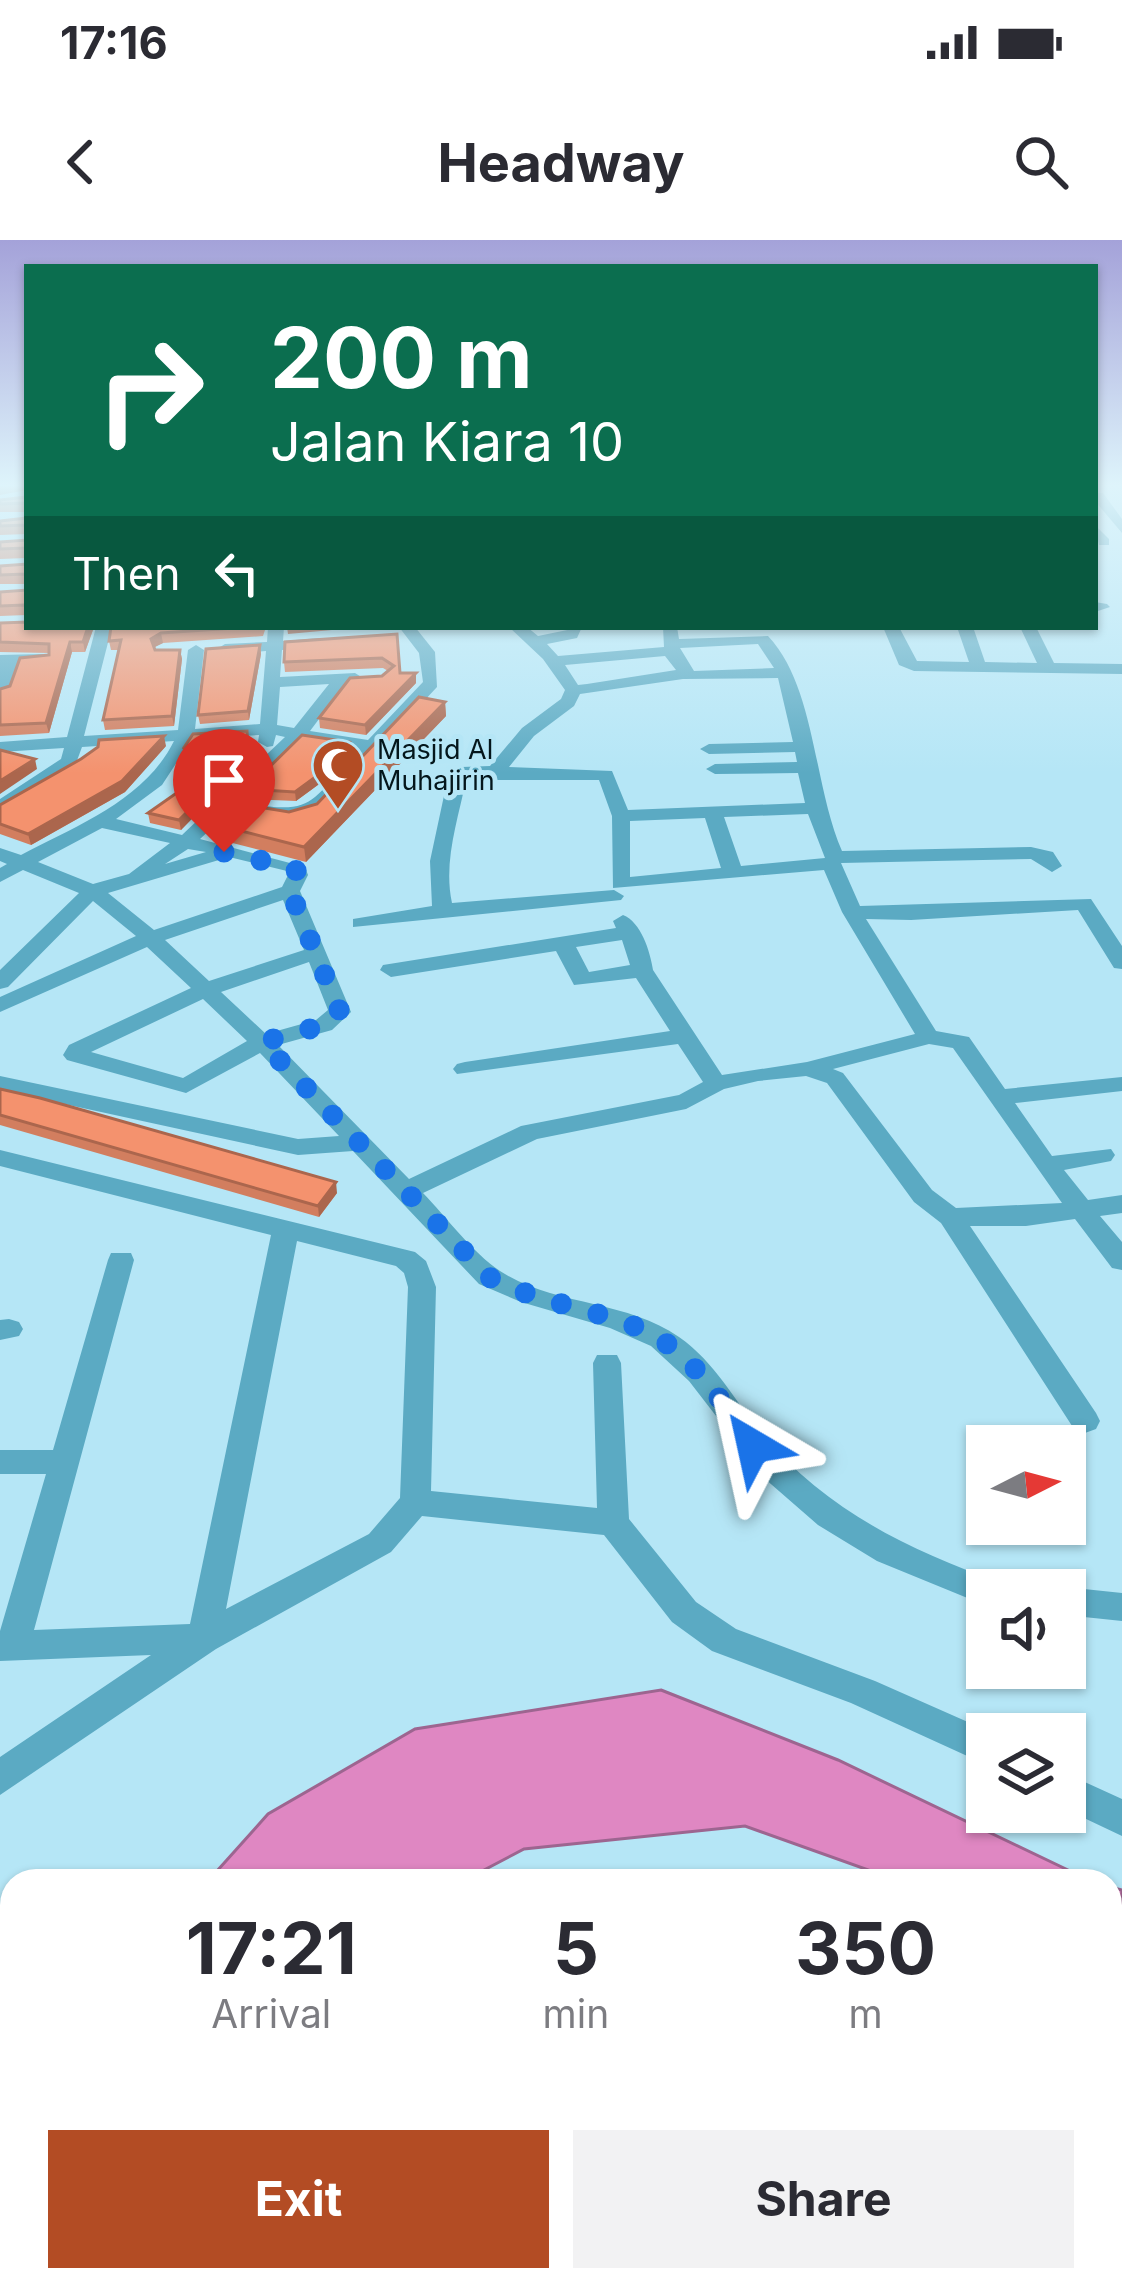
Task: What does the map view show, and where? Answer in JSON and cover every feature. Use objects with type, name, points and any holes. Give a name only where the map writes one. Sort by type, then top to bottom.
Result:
[{"type":"street","points":[[0,807],[69,763],[103,630]]},
{"type":"street","points":[[262,765],[270,729],[275,630]]},
{"type":"street","points":[[522,630],[539,640],[557,661],[573,690]]},
{"type":"street","points":[[539,640],[573,630]]},
{"type":"street","points":[[892,630],[905,662],[914,666],[1122,669]]},
{"type":"street","points":[[966,630],[979,668]]},
{"type":"street","points":[[1029,630],[1048,668]]},
{"type":"street","points":[[223,805],[292,817],[307,813],[431,683],[427,652],[403,632]]},
{"type":"street","points":[[557,661],[672,640],[749,633],[767,642],[785,673],[814,808],[852,912],[928,1037]]},
{"type":"street","points":[[0,876],[10,858],[99,821],[163,774],[185,735],[188,651],[342,640]]},
{"type":"street","points":[[672,640],[685,674]]},
{"type":"street","points":[[0,694],[6,660],[42,659]]},
{"type":"street","points":[[573,690],[628,686],[650,677],[685,674],[709,679],[785,673]]},
{"type":"street","points":[[270,682],[383,677]]},
{"type":"street","points":[[136,878],[184,843],[300,731],[338,688],[340,679]]},
{"type":"street","points":[[496,771],[527,732],[568,702],[573,690]]},
{"type":"street","points":[[0,747],[270,729],[370,746]]},
{"type":"street","points":[[801,747],[712,759],[806,767]]},
{"type":"street","points":[[443,910],[439,879],[458,777],[468,771],[606,776],[621,816],[617,890],[628,933],[642,970],[716,1084]]},
{"type":"street","points":[[621,816],[814,808]]},
{"type":"street","points":[[713,814],[733,873]]},
{"type":"street","points":[[0,1005],[148,939],[290,891],[298,875],[295,868],[99,821]]},
{"type":"street","points":[[0,982],[92,892],[224,852]]},
{"type":"street","points":[[360,923],[880,853],[1031,853],[1046,856],[1052,866]]},
{"type":"street","points":[[10,858],[92,892],[148,939],[262,1042],[489,1277],[520,1294],[661,1339],[702,1375],[753,1446],[823,1513],[909,1566],[966,1585]]},
{"type":"street","points":[[290,891],[318,952],[340,1012],[324,1025],[262,1042],[179,1086],[73,1054],[205,990],[318,952]]},
{"type":"street","points":[[852,912],[911,914],[1084,903],[1122,962]]},
{"type":"street","points":[[391,970],[628,933]]},
{"type":"street","points":[[563,944],[582,980],[642,970]]},
{"type":"street","points":[[465,1069],[684,1036]]},
{"type":"street","points":[[404,1192],[460,1161],[530,1132],[686,1101],[716,1084],[807,1069],[928,1037],[961,1042],[996,1097],[1122,1261]]},
{"type":"street","points":[[807,1069],[836,1078],[923,1196],[950,1217],[1085,1421]]},
{"type":"street","points":[[0,1082],[298,1147],[357,1143]]},
{"type":"street","points":[[996,1097],[1122,1084]]},
{"type":"street","points":[[1046,1165],[1102,1155]]},
{"type":"street","points":[[0,1158],[405,1259],[416,1268],[422,1287],[415,1502],[380,1543],[204,1638],[0,1778]]},
{"type":"street","points":[[950,1217],[1122,1204]]},
{"type":"street","points":[[204,1638],[286,1228]]},
{"type":"street","points":[[121,1260],[7,1646],[204,1638]]},
{"type":"street","points":[[607,1364],[613,1523],[684,1612],[724,1640],[966,1739]]},
{"type":"street","points":[[0,1462],[62,1462]]},
{"type":"street","points":[[415,1502],[613,1523]]},
{"type":"street","points":[[1086,1603],[1122,1607]]},
{"type":"street","points":[[1086,1800],[1122,1818]]},
{"type":"shaded area","points":[[661,1690],[838,1760],[966,1821],[966,1833],[991,1833],[1066,1869],[865,1869],[745,1826],[524,1849],[486,1869],[219,1869],[268,1814],[415,1729]]},
{"type":"building","points":[[24,590],[24,605],[0,606],[0,592]]},
{"type":"building","points":[[24,622],[24,630],[87,630],[83,642],[70,642],[46,723],[0,725],[0,689],[10,686],[20,658],[49,655],[49,644],[0,642],[0,623]]},
{"type":"building","points":[[111,630],[205,630],[161,633],[151,639],[155,650],[180,650],[172,716],[103,720],[121,640],[109,641]]},
{"type":"building","points":[[397,634],[400,673],[416,673],[365,725],[319,718],[350,678],[382,676],[394,666],[382,658],[284,662],[285,642]]},
{"type":"building","points":[[260,645],[248,711],[198,715],[206,649]]},
{"type":"building","points":[[419,697],[445,702],[304,847],[206,822],[228,802],[289,812],[317,804]]},
{"type":"building","points":[[247,731],[248,751],[179,820],[148,813],[211,769],[193,743],[183,749],[193,734]]},
{"type":"building","points":[[302,735],[349,742],[325,770],[295,792],[247,789]]},
{"type":"building","points":[[164,736],[122,781],[28,834],[0,824],[0,805],[81,759],[98,747],[99,740]]},
{"type":"building","points":[[0,750],[35,759],[0,781]]},
{"type":"building","points":[[0,1089],[336,1182],[318,1206],[0,1115]]},
{"type":"place","name":"Masjid Al Muhajirin","points":[[338,811]]},
{"type":"route","points":[[224,852],[295,868],[298,875],[290,891],[340,1012],[324,1025],[262,1042],[489,1277],[520,1294],[661,1339],[702,1375],[753,1446]]}]
